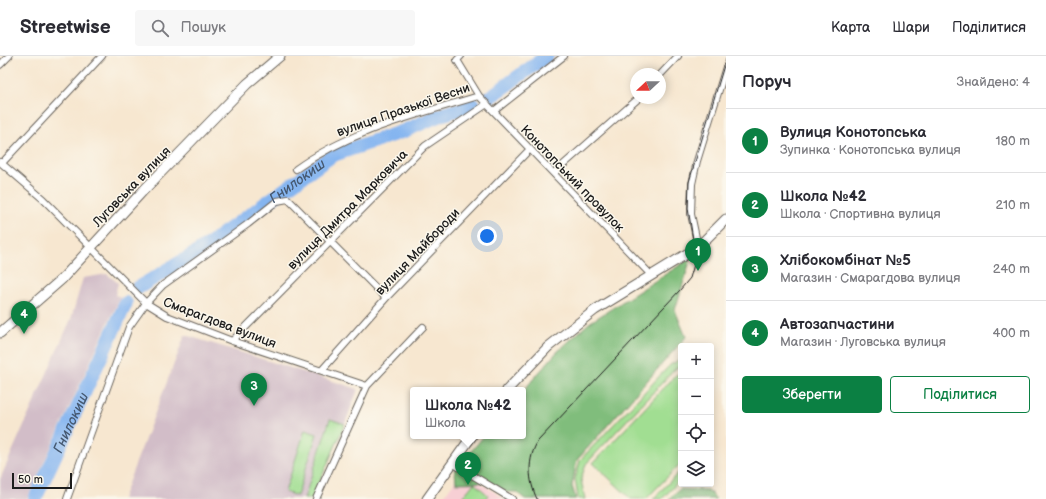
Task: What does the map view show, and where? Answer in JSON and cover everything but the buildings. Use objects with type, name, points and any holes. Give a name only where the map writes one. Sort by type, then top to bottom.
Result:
[{"type":"street","points":[[0,65],[9,56]]},
{"type":"street","points":[[1,163],[102,56]]},
{"type":"street","name":"Луговська вулиця","points":[[0,333],[62,279],[90,247],[247,84],[280,56]]},
{"type":"street","name":"вулиця Празької Весни","points":[[296,169],[340,142],[392,122],[479,96],[457,60],[461,56]]},
{"type":"street","points":[[494,111],[564,56]]},
{"type":"street","points":[[666,69],[678,56]]},
{"type":"street","points":[[698,246],[692,214],[692,184],[697,161],[726,67]]},
{"type":"street","name":"Конотопський провулок","points":[[479,96],[652,276]]},
{"type":"street","name":"вулиця Дмитра Марковича","points":[[232,341],[331,240],[410,164],[425,146],[487,104]]},
{"type":"street","points":[[554,173],[632,104]]},
{"type":"street","name":"вулиця Майбороди","points":[[322,370],[386,298],[530,148]]},
{"type":"street","name":"Смарагдова вулиця","points":[[1,163],[43,199],[146,303],[167,316],[232,341],[367,386]]},
{"type":"street","points":[[67,499],[129,327],[146,303],[163,285],[280,199],[288,199],[331,240],[386,298]]},
{"type":"street","points":[[510,387],[548,347],[595,310],[652,276],[698,246],[726,219]]},
{"type":"street","points":[[316,499],[367,386],[423,327]]},
{"type":"street","points":[[427,499],[470,439]]},
{"type":"street","points":[[452,463],[512,499]]},
{"type":"shaded area","points":[[107,274],[118,283],[115,295],[121,297],[27,499],[0,499],[0,479],[71,319],[83,278]]},
{"type":"shaded area","points":[[185,335],[358,389],[340,437],[312,499],[122,499]]},
{"type":"shaded area","points":[[462,471],[505,499],[442,499]]},
{"type":"green space","points":[[691,258],[675,310],[686,337],[681,343],[678,343],[678,346],[577,460],[572,486],[576,499],[525,499],[516,492],[504,492],[490,482],[456,483],[455,470],[481,439],[526,439],[526,388],[556,353],[589,323]]},
{"type":"green space","points":[[678,361],[678,367],[586,464],[581,479],[585,499],[578,499],[575,479],[580,460],[670,365]]},
{"type":"green space","points":[[677,374],[678,466],[646,499],[631,499],[593,463]]},
{"type":"green space","points":[[330,419],[345,424],[312,499],[304,499]]},
{"type":"green space","points":[[305,430],[317,434],[297,496],[285,492]]},
{"type":"green space","points":[[678,473],[678,482],[662,499],[653,499]]},
{"type":"green space","points":[[474,483],[488,495],[485,499],[461,499]]},
{"type":"green space","points":[[680,489],[708,490],[716,499],[669,499]]},
{"type":"waterway","name":"Гнилокиш","points":[[490,97],[547,56]]},
{"type":"waterway","name":"Гнилокиш","points":[[136,289],[199,251],[333,155],[404,131],[440,115],[474,105]]},
{"type":"waterway","name":"Гнилокиш","points":[[35,499],[126,303]]},
{"type":"tram line","points":[[537,499],[530,477],[530,462],[534,448],[538,441],[690,278],[696,258],[688,208],[689,182],[726,59]]},
{"type":"place","name":"Вулиця Конотопська","points":[[698,271]]},
{"type":"place","name":"Автозапчастини","points":[[24,334]]},
{"type":"place","name":"Хлібокомбінат №5","points":[[254,406]]},
{"type":"place","name":"Школа №42","points":[[468,485]]}]
